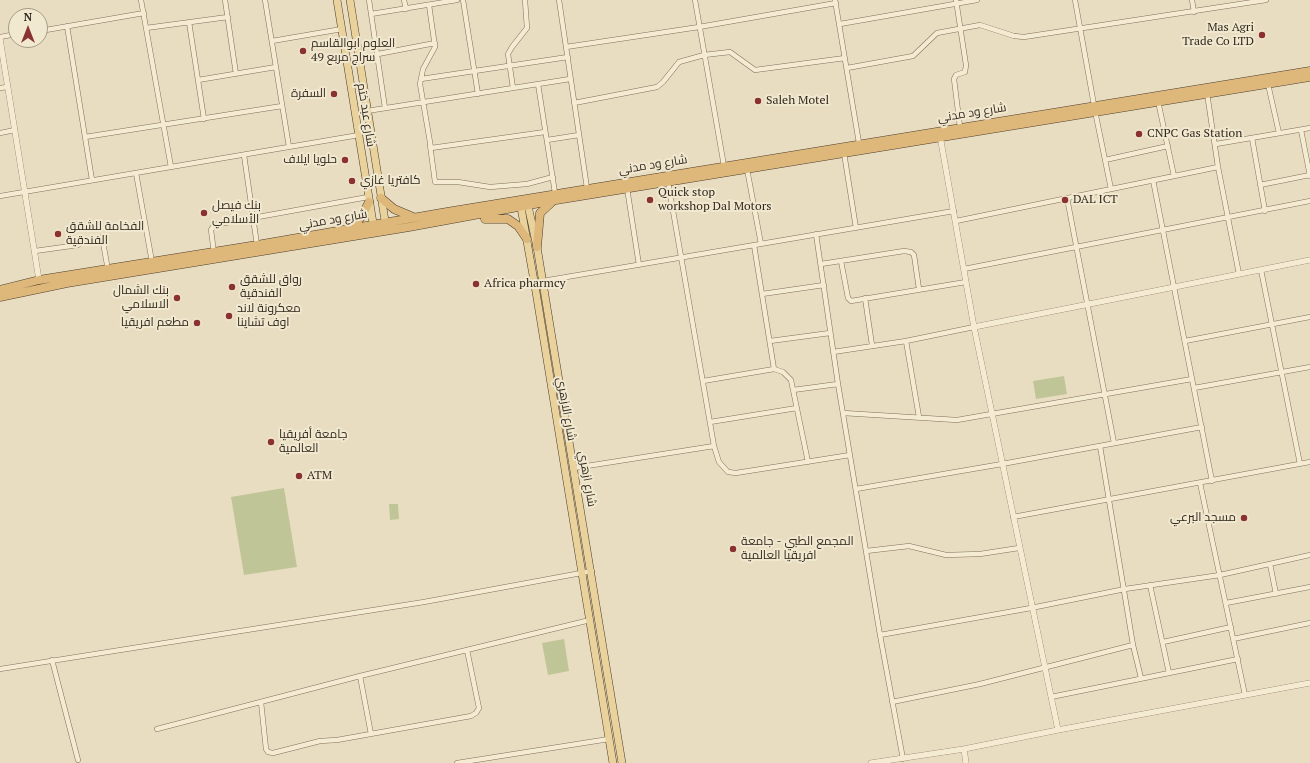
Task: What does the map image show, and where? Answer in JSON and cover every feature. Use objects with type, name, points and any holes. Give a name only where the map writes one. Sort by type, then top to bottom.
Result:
[{"type":"highway","name":"شارع ود مدني","points":[[386,226],[409,227],[556,197],[668,182],[844,153],[940,134],[1310,70]]},
{"type":"highway","name":"شارع ود مدني","points":[[556,197],[587,188],[859,143],[940,134],[960,127],[1207,94],[1310,77]]},
{"type":"highway","points":[[538,247],[540,213],[544,207],[556,197]]},
{"type":"highway","points":[[380,198],[394,209],[414,218]]},
{"type":"highway","points":[[351,229],[362,216],[368,200]]},
{"type":"highway","name":"شارع ود مدني","points":[[0,297],[22,291],[374,229],[414,218],[524,203]]},
{"type":"highway","points":[[409,227],[418,229],[486,218],[504,218],[514,222],[527,239]]},
{"type":"highway","name":"شارع ود مدني","points":[[0,290],[39,280],[257,246],[351,229],[374,229]]},
{"type":"main road","name":"شارع عبد ختم","points":[[337,0],[359,134],[368,200],[374,229]]},
{"type":"main road","name":"شارع عبد ختم","points":[[350,0],[380,198],[386,226]]},
{"type":"main road","name":"شارع الازهري","points":[[524,203],[527,239],[613,763]]},
{"type":"main road","name":"شارع ازهري","points":[[524,203],[538,247],[548,315],[592,571],[622,763]]},
{"type":"main road","points":[[540,316],[548,315]]},
{"type":"street","points":[[142,0],[171,167]]},
{"type":"street","points":[[225,0],[236,74]]},
{"type":"street","points":[[265,0],[289,147]]},
{"type":"street","points":[[369,0],[385,108]]},
{"type":"street","points":[[404,0],[406,9]]},
{"type":"street","points":[[371,14],[457,0]]},
{"type":"street","points":[[463,0],[478,94]]},
{"type":"street","points":[[513,88],[508,54],[527,28],[525,0]]},
{"type":"street","points":[[559,0],[587,188]]},
{"type":"street","points":[[695,0],[724,166]]},
{"type":"street","points":[[840,24],[956,2],[977,0]]},
{"type":"street","points":[[1075,0],[1094,108],[1111,189]]},
{"type":"street","points":[[1192,0],[1194,12]]},
{"type":"street","points":[[847,68],[913,56],[934,35],[961,28],[984,25],[1018,37],[1194,12],[1266,0]]},
{"type":"street","points":[[566,47],[699,27],[835,1],[859,143]]},
{"type":"street","points":[[956,2],[966,65],[965,72],[956,75],[954,79],[960,127]]},
{"type":"street","points":[[429,5],[435,43],[434,51],[423,69],[420,79],[436,182],[458,182],[490,187],[527,184],[553,177]]},
{"type":"street","points":[[48,30],[144,13]]},
{"type":"street","points":[[146,28],[228,17]]},
{"type":"street","points":[[189,22],[204,119]]},
{"type":"street","points":[[67,26],[92,180]]},
{"type":"street","points":[[272,41],[342,29]]},
{"type":"street","points":[[0,38],[39,280]]},
{"type":"street","points":[[378,54],[435,43]]},
{"type":"street","points":[[574,103],[657,87],[663,82],[679,62],[704,55],[730,52],[755,70],[845,58]]},
{"type":"street","points":[[420,79],[568,57]]},
{"type":"street","points":[[198,80],[276,67]]},
{"type":"street","points":[[367,111],[570,79]]},
{"type":"street","points":[[538,84],[556,197]]},
{"type":"street","points":[[1268,84],[1279,133]]},
{"type":"street","points":[[0,88],[7,86]]},
{"type":"street","points":[[1207,94],[1216,144],[1218,167],[1239,274]]},
{"type":"street","points":[[1158,101],[1174,176]]},
{"type":"street","points":[[85,137],[282,106]]},
{"type":"street","points":[[1216,144],[1310,128]]},
{"type":"street","points":[[0,133],[15,130]]},
{"type":"street","points":[[1260,185],[1310,174],[1301,130]]},
{"type":"street","points":[[428,132],[431,148],[545,132]]},
{"type":"street","points":[[0,196],[359,134]]},
{"type":"street","points":[[940,134],[991,415],[1058,730]]},
{"type":"street","points":[[546,140],[579,135]]},
{"type":"street","points":[[1252,138],[1265,211]]},
{"type":"street","points":[[1105,160],[1168,146]]},
{"type":"street","points":[[844,153],[856,228]]},
{"type":"street","points":[[244,155],[257,246]]},
{"type":"street","points":[[956,221],[1218,167]]},
{"type":"street","points":[[747,169],[760,244]]},
{"type":"street","points":[[136,173],[152,262]]},
{"type":"street","points":[[1153,180],[1212,481]]},
{"type":"street","points":[[668,182],[680,258],[714,446],[719,462],[728,472],[736,473],[850,455]]},
{"type":"street","points":[[628,188],[639,265]]},
{"type":"street","points":[[1067,198],[1114,443]]},
{"type":"street","points":[[214,252],[211,230],[214,225],[253,217],[368,200]]},
{"type":"street","points":[[964,269],[1310,201]]},
{"type":"street","points":[[543,281],[954,211]]},
{"type":"street","points":[[816,234],[838,384],[880,635],[903,759]]},
{"type":"street","points":[[102,237],[108,270]]},
{"type":"street","points":[[35,251],[78,245]]},
{"type":"street","points":[[754,245],[774,369]]},
{"type":"street","points":[[821,264],[904,251],[911,252],[914,255],[919,289]]},
{"type":"street","points":[[833,352],[906,341],[1088,303],[1310,260]]},
{"type":"street","points":[[841,261],[849,300],[966,282]]},
{"type":"street","points":[[1261,270],[1300,464]]},
{"type":"street","points":[[762,294],[824,285]]},
{"type":"street","points":[[865,298],[872,345]]},
{"type":"street","points":[[1185,341],[1310,317]]},
{"type":"street","points":[[770,341],[830,333]]},
{"type":"street","points":[[906,341],[919,417]]},
{"type":"street","points":[[1194,388],[1310,367]]},
{"type":"street","points":[[703,381],[774,369],[784,372],[791,380],[808,462]]},
{"type":"street","points":[[843,413],[957,420],[1192,379]]},
{"type":"street","points":[[793,390],[838,384]]},
{"type":"street","points":[[710,422],[797,408]]},
{"type":"street","points":[[856,489],[1202,427]]},
{"type":"street","points":[[574,468],[714,446]]},
{"type":"street","points":[[1100,446],[1125,589],[1133,645],[1141,678]]},
{"type":"street","points":[[1013,517],[1310,462]]},
{"type":"street","points":[[1200,483],[1245,695]]},
{"type":"street","points":[[866,551],[909,546],[946,555],[980,554],[1019,548]]},
{"type":"street","points":[[880,635],[1031,608],[1125,589],[1220,574],[1310,555]]},
{"type":"street","points":[[1270,564],[1276,594]]},
{"type":"street","points":[[0,669],[424,602],[592,571]]},
{"type":"street","points":[[1150,585],[1169,673]]},
{"type":"street","points":[[1226,603],[1310,587]]},
{"type":"street","points":[[157,729],[360,676],[590,620]]},
{"type":"street","points":[[1233,639],[1310,623]]},
{"type":"street","points":[[1163,642],[1231,627]]},
{"type":"street","points":[[892,702],[980,684],[1133,645]]},
{"type":"street","points":[[262,702],[266,749],[268,752],[273,753],[320,741],[371,734],[471,716],[476,713],[478,704],[467,650]]},
{"type":"street","points":[[1050,697],[1238,659]]},
{"type":"street","points":[[52,660],[78,760]]},
{"type":"street","points":[[360,676],[371,734]]},
{"type":"street","points":[[871,763],[964,749],[1310,683]]},
{"type":"street","points":[[457,763],[609,739]]},
{"type":"street","points":[[964,749],[966,763]]},
{"type":"green space","points":[[1064,376],[1067,394],[1036,399],[1033,381]]},
{"type":"green space","points":[[284,488],[297,567],[244,575],[231,497]]},
{"type":"green space","points":[[389,504],[398,504],[399,519],[390,520]]},
{"type":"green space","points":[[564,639],[569,671],[548,675],[542,643]]},
{"type":"place","name":"Mas Agri Trade Co LTD","points":[[1262,35]]},
{"type":"place","name":"العلوم ابوالقاسم سراج مربع 49","points":[[303,51]]},
{"type":"place","name":"السفرة","points":[[334,94]]},
{"type":"place","name":"Saleh Motel","points":[[758,101]]},
{"type":"place","name":"CNPC Gas Station","points":[[1139,134]]},
{"type":"place","name":"حلويا ايلاف","points":[[345,160]]},
{"type":"place","name":"كافتريا غازي","points":[[352,181]]},
{"type":"place","name":"Quick stop workshop Dal Motors","points":[[650,200]]},
{"type":"place","name":"DAL ICT","points":[[1065,200]]},
{"type":"place","name":"بنك فيصل الأسلامي","points":[[204,213]]},
{"type":"place","name":"الفخامة للشقق الفندقية","points":[[58,234]]},
{"type":"place","name":"Africa pharmcy","points":[[476,284]]},
{"type":"place","name":"رواق للشقق الفندقية","points":[[232,287]]},
{"type":"place","name":"بنك الشمال الاسلامي","points":[[177,298]]},
{"type":"place","name":"معكرونة لاند اوف تشاينا","points":[[229,316]]},
{"type":"place","name":"مطعم افريقيا","points":[[197,323]]},
{"type":"place","name":"جامعة أفريقيا العالمية","points":[[271,442]]},
{"type":"place","name":"ATM","points":[[299,476]]},
{"type":"place","name":"مسجد البرعي","points":[[1244,518]]},
{"type":"place","name":"المجمع الطبي - جامعة افريقيا العالمية","points":[[733,549]]}]
